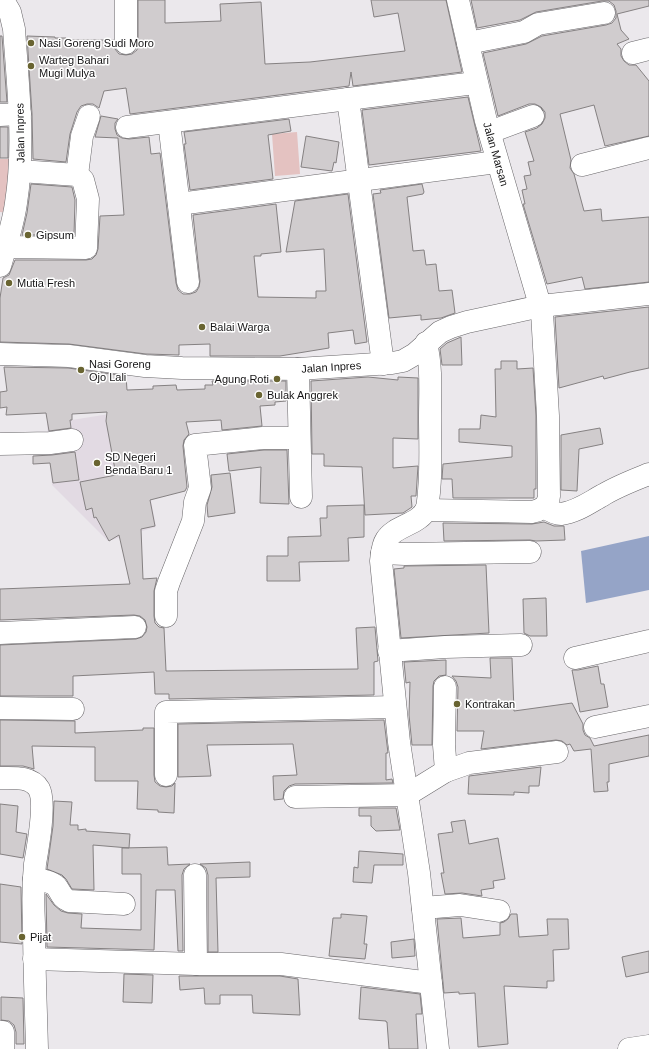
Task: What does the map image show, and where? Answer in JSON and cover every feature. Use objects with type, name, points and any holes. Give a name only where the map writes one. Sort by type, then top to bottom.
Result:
[{"type":"street","points":[[126,0],[126,43]]},
{"type":"street","name":"Jalan Marsan","points":[[458,0],[490,132],[541,306],[544,325],[549,496],[548,502],[544,507]]},
{"type":"street","name":"Jalan Inpres","points":[[3,256],[16,204],[20,171],[21,136],[10,115],[14,29],[8,4]]},
{"type":"street","points":[[468,43],[524,32],[538,24],[604,13]]},
{"type":"street","points":[[127,127],[467,84]]},
{"type":"street","points":[[348,99],[383,364]]},
{"type":"street","points":[[77,175],[82,136],[89,116]]},
{"type":"street","points":[[490,132],[532,116]]},
{"type":"street","points":[[169,122],[188,282]]},
{"type":"street","points":[[582,165],[649,148]]},
{"type":"street","points":[[179,204],[489,162]]},
{"type":"street","points":[[3,256],[86,248],[88,199],[83,180],[77,175],[20,171]]},
{"type":"street","name":"Jalan Inpres","points":[[0,354],[75,356],[164,368],[298,369],[383,364],[403,361],[415,354],[440,332],[451,327],[484,318],[541,306],[649,294]]},
{"type":"street","points":[[426,344],[430,363],[430,444],[426,510],[418,519],[388,537],[382,553],[381,571],[400,754],[423,908],[438,1049]]},
{"type":"street","points":[[298,369],[300,497]]},
{"type":"street","points":[[166,616],[167,586],[193,521],[195,502],[200,488],[195,445],[263,438],[299,438]]},
{"type":"street","points":[[0,444],[50,443],[72,440]]},
{"type":"street","points":[[426,510],[532,512],[541,510],[544,507],[557,514],[573,511],[585,506],[624,484],[649,474]]},
{"type":"street","points":[[382,553],[530,552]]},
{"type":"street","points":[[0,633],[135,628]]},
{"type":"street","points":[[575,658],[649,641]]},
{"type":"street","points":[[389,651],[444,647],[521,645]]},
{"type":"street","points":[[445,686],[444,745],[446,771]]},
{"type":"street","points":[[166,775],[166,712],[395,707]]},
{"type":"street","points":[[0,708],[73,709]]},
{"type":"street","points":[[594,727],[649,716]]},
{"type":"street","points":[[295,797],[407,795],[446,771],[469,763],[557,752]]},
{"type":"street","points":[[0,778],[20,778],[29,781],[36,784],[41,795],[42,810],[34,879],[34,959],[38,1049]]},
{"type":"street","points":[[195,875],[196,964]]},
{"type":"street","points":[[34,879],[52,883],[58,888],[62,898],[69,902],[124,904]]},
{"type":"street","points":[[423,908],[460,905],[499,911]]},
{"type":"street","points":[[34,959],[196,964],[291,964],[431,983]]},
{"type":"street","points":[[0,1032],[3,1032],[3,1049]]},
{"type":"street","points":[[629,1049],[649,1046]]},
{"type":"shaded area","points":[[297,132],[300,174],[275,176],[272,134]]},
{"type":"shaded area","points":[[0,159],[10,159],[9,213],[0,212]]},
{"type":"shaded area","name":"SD Negeri Benda Baru 1","points":[[134,410],[156,527],[108,541],[52,485],[47,424]]},
{"type":"water","points":[[649,536],[649,590],[586,603],[581,551]]},
{"type":"building","points":[[138,0],[165,0],[165,23],[221,21],[220,4],[261,2],[265,64],[310,62],[405,51],[398,13],[374,17],[371,0],[446,0],[462,72],[353,86],[351,72],[349,86],[130,114],[126,88],[104,91],[99,108],[93,104],[87,104],[81,106],[77,112],[70,134],[66,162],[33,159],[27,36],[66,38],[66,40],[114,40],[115,49],[119,54],[132,54],[137,50],[138,43]]},
{"type":"building","points":[[471,0],[649,0],[649,6],[617,14],[621,30],[629,39],[617,44],[621,49],[621,56],[624,61],[629,65],[636,65],[649,81],[649,136],[605,146],[594,105],[560,114],[571,160],[570,168],[574,174],[584,211],[601,209],[602,221],[649,217],[649,282],[585,289],[582,277],[547,284],[523,204],[525,204],[522,190],[527,189],[524,176],[531,175],[528,162],[534,161],[525,132],[537,128],[542,124],[545,118],[545,112],[541,107],[535,104],[529,104],[498,116],[483,53],[526,44],[542,36],[612,23],[616,18],[614,5],[609,1],[602,1],[536,12],[520,20],[477,28]]},
{"type":"building","points":[[0,36],[2,36],[7,102],[0,102]]},
{"type":"building","points":[[468,97],[481,151],[369,165],[362,110]]},
{"type":"building","points":[[101,116],[118,119],[115,123],[115,129],[117,135],[122,138],[129,139],[149,137],[151,154],[160,153],[176,283],[178,290],[183,294],[196,292],[200,281],[193,215],[276,204],[281,252],[254,256],[258,297],[316,298],[316,291],[326,291],[324,249],[286,252],[295,201],[348,194],[367,342],[355,344],[353,330],[328,333],[329,348],[280,356],[210,356],[210,344],[179,345],[179,355],[146,354],[69,344],[0,342],[0,298],[3,278],[9,275],[15,260],[92,259],[96,255],[98,249],[100,216],[124,215],[118,138],[95,137]]},
{"type":"building","points":[[289,119],[291,131],[268,135],[273,179],[190,190],[184,144],[186,144],[184,132]]},
{"type":"building","points":[[0,127],[8,127],[8,158],[0,158]]},
{"type":"building","points":[[306,136],[339,142],[336,163],[334,162],[332,171],[301,167]]},
{"type":"building","points":[[31,184],[72,187],[75,200],[74,235],[22,235]]},
{"type":"building","points":[[422,184],[423,194],[407,197],[413,251],[424,250],[426,265],[436,264],[439,291],[452,290],[455,313],[441,318],[421,320],[421,315],[389,318],[373,194],[381,193],[380,190]]},
{"type":"building","points":[[649,307],[649,368],[604,379],[603,376],[559,388],[555,317]]},
{"type":"building","points":[[461,337],[462,365],[442,365],[440,349],[447,343]]},
{"type":"building","points":[[501,361],[517,361],[517,369],[533,368],[536,416],[536,489],[534,489],[534,498],[453,498],[452,479],[442,479],[443,464],[512,457],[512,446],[459,442],[459,429],[480,429],[481,415],[496,417],[495,369],[501,369]]},
{"type":"building","points":[[4,367],[68,368],[126,376],[127,390],[153,389],[153,386],[176,385],[177,390],[205,389],[205,385],[213,385],[212,381],[286,381],[286,401],[275,402],[275,405],[260,406],[262,426],[222,430],[221,420],[186,422],[189,434],[184,440],[183,446],[187,487],[185,491],[150,500],[155,526],[141,529],[143,579],[157,578],[154,591],[154,616],[155,623],[159,627],[164,628],[166,671],[358,669],[356,628],[375,627],[378,661],[374,662],[374,695],[169,699],[169,694],[155,694],[154,672],[73,676],[73,696],[0,696],[0,645],[136,639],[142,637],[146,632],[147,627],[145,620],[140,616],[134,615],[0,620],[0,589],[130,584],[119,535],[109,541],[96,517],[94,518],[92,508],[86,510],[80,482],[116,475],[106,421],[107,412],[72,414],[72,420],[70,420],[71,428],[49,431],[46,413],[6,415],[7,407],[0,408],[0,392],[7,391]]},
{"type":"building","points":[[368,377],[398,380],[398,377],[418,378],[418,439],[393,438],[393,468],[418,466],[416,496],[411,496],[412,507],[403,513],[365,515],[362,467],[324,466],[324,454],[312,454],[311,381]]},
{"type":"building","points":[[600,428],[603,444],[579,449],[577,491],[561,490],[561,435]]},
{"type":"building","points":[[264,450],[287,450],[289,504],[260,503],[261,467],[229,471],[227,454]]},
{"type":"building","points":[[75,452],[79,480],[53,483],[50,463],[33,464],[33,456]]},
{"type":"building","points":[[230,473],[235,513],[208,517],[207,505],[212,487],[211,475]]},
{"type":"building","points":[[364,505],[364,537],[348,538],[349,561],[299,562],[300,581],[267,581],[267,556],[288,556],[288,537],[321,536],[320,518],[327,518],[327,506]]},
{"type":"building","points":[[544,522],[554,526],[564,526],[565,540],[444,541],[443,523],[532,524]]},
{"type":"building","points":[[486,565],[489,633],[401,638],[394,569],[404,568],[404,566]]},
{"type":"building","points":[[546,598],[547,636],[530,636],[524,633],[523,599]]},
{"type":"building","points":[[490,658],[512,658],[514,711],[572,703],[583,724],[585,735],[590,738],[594,746],[649,735],[649,756],[609,764],[609,782],[607,782],[608,791],[594,792],[591,749],[574,751],[570,744],[567,745],[562,741],[556,740],[481,749],[484,731],[457,731],[458,687],[452,676],[491,678]]},
{"type":"building","points":[[446,660],[446,675],[439,676],[434,681],[433,686],[432,745],[412,745],[409,715],[410,682],[406,683],[404,662]]},
{"type":"building","points":[[598,666],[601,684],[604,684],[608,707],[580,712],[572,670]]},
{"type":"building","points":[[0,720],[75,721],[75,733],[143,730],[143,728],[154,728],[155,782],[160,786],[166,787],[172,786],[175,783],[174,813],[158,812],[158,810],[137,809],[138,781],[95,781],[95,747],[32,746],[34,769],[23,766],[0,766]]},
{"type":"building","points":[[384,720],[388,753],[386,753],[386,780],[392,779],[393,783],[295,784],[289,786],[284,791],[283,799],[274,800],[273,776],[297,775],[293,744],[207,745],[211,776],[178,777],[178,724]]},
{"type":"building","points":[[541,767],[539,786],[529,786],[529,793],[514,792],[514,795],[468,794],[469,776]]},
{"type":"building","points":[[54,801],[72,802],[70,825],[78,825],[78,830],[86,829],[86,831],[130,834],[129,848],[93,845],[94,890],[72,889],[62,875],[47,869],[53,826]]},
{"type":"building","points":[[0,804],[18,806],[16,832],[27,834],[23,858],[0,854]]},
{"type":"building","points":[[359,808],[396,808],[400,830],[376,831],[371,826],[371,816],[359,816]]},
{"type":"building","points":[[465,820],[469,844],[498,838],[505,879],[493,881],[494,888],[481,890],[482,896],[462,893],[445,894],[441,873],[444,873],[438,834],[453,832],[451,822]]},
{"type":"building","points":[[167,847],[168,865],[190,864],[184,869],[182,875],[183,951],[178,951],[175,890],[156,890],[154,950],[47,947],[46,894],[54,905],[61,911],[82,914],[81,928],[141,930],[141,874],[122,874],[122,848]]},
{"type":"building","points":[[359,851],[403,854],[403,865],[374,865],[372,883],[353,882],[354,867],[358,868]]},
{"type":"building","points":[[250,862],[250,877],[216,878],[218,952],[208,952],[208,875],[206,868],[200,864]]},
{"type":"building","points":[[0,884],[21,887],[22,944],[0,942]]},
{"type":"building","points":[[341,914],[367,916],[364,944],[367,944],[365,959],[329,956],[333,918],[341,918]]},
{"type":"building","points":[[511,914],[517,914],[519,937],[548,935],[547,919],[568,919],[569,949],[553,950],[554,981],[547,981],[547,988],[504,986],[508,1044],[478,1047],[475,993],[444,993],[437,919],[461,918],[463,938],[500,935],[500,923],[508,919]]},
{"type":"building","points":[[414,939],[415,956],[392,958],[391,942]]},
{"type":"building","points":[[649,951],[649,972],[626,977],[622,957]]},
{"type":"building","points":[[124,974],[153,975],[152,1003],[123,1002]]},
{"type":"building","points":[[179,976],[280,976],[298,979],[300,1015],[253,1013],[252,995],[220,995],[220,1004],[205,1004],[204,988],[180,990]]},
{"type":"building","points":[[361,987],[420,994],[422,1014],[416,1014],[418,1049],[389,1049],[386,1021],[359,1019]]},
{"type":"building","points":[[1,997],[23,998],[24,1044],[16,1044],[16,1032],[14,1025],[9,1021],[1,1020]]},
{"type":"place","name":"Nasi Goreng Sudi Moro","points":[[31,43]]},
{"type":"place","name":"Warteg Bahari Mugi Mulya","points":[[31,66]]},
{"type":"place","name":"Gipsum","points":[[28,235]]},
{"type":"place","name":"Mutia Fresh","points":[[9,283]]},
{"type":"place","name":"Balai Warga","points":[[202,327]]},
{"type":"place","name":"Nasi Goreng Ojo Lali","points":[[81,370]]},
{"type":"place","name":"Agung Roti","points":[[277,379]]},
{"type":"place","name":"Bulak Anggrek","points":[[259,395]]},
{"type":"place","name":"SD Negeri Benda Baru 1","points":[[97,463]]},
{"type":"place","name":"Kontrakan","points":[[457,704]]},
{"type":"place","name":"Pijat","points":[[22,937]]}]
